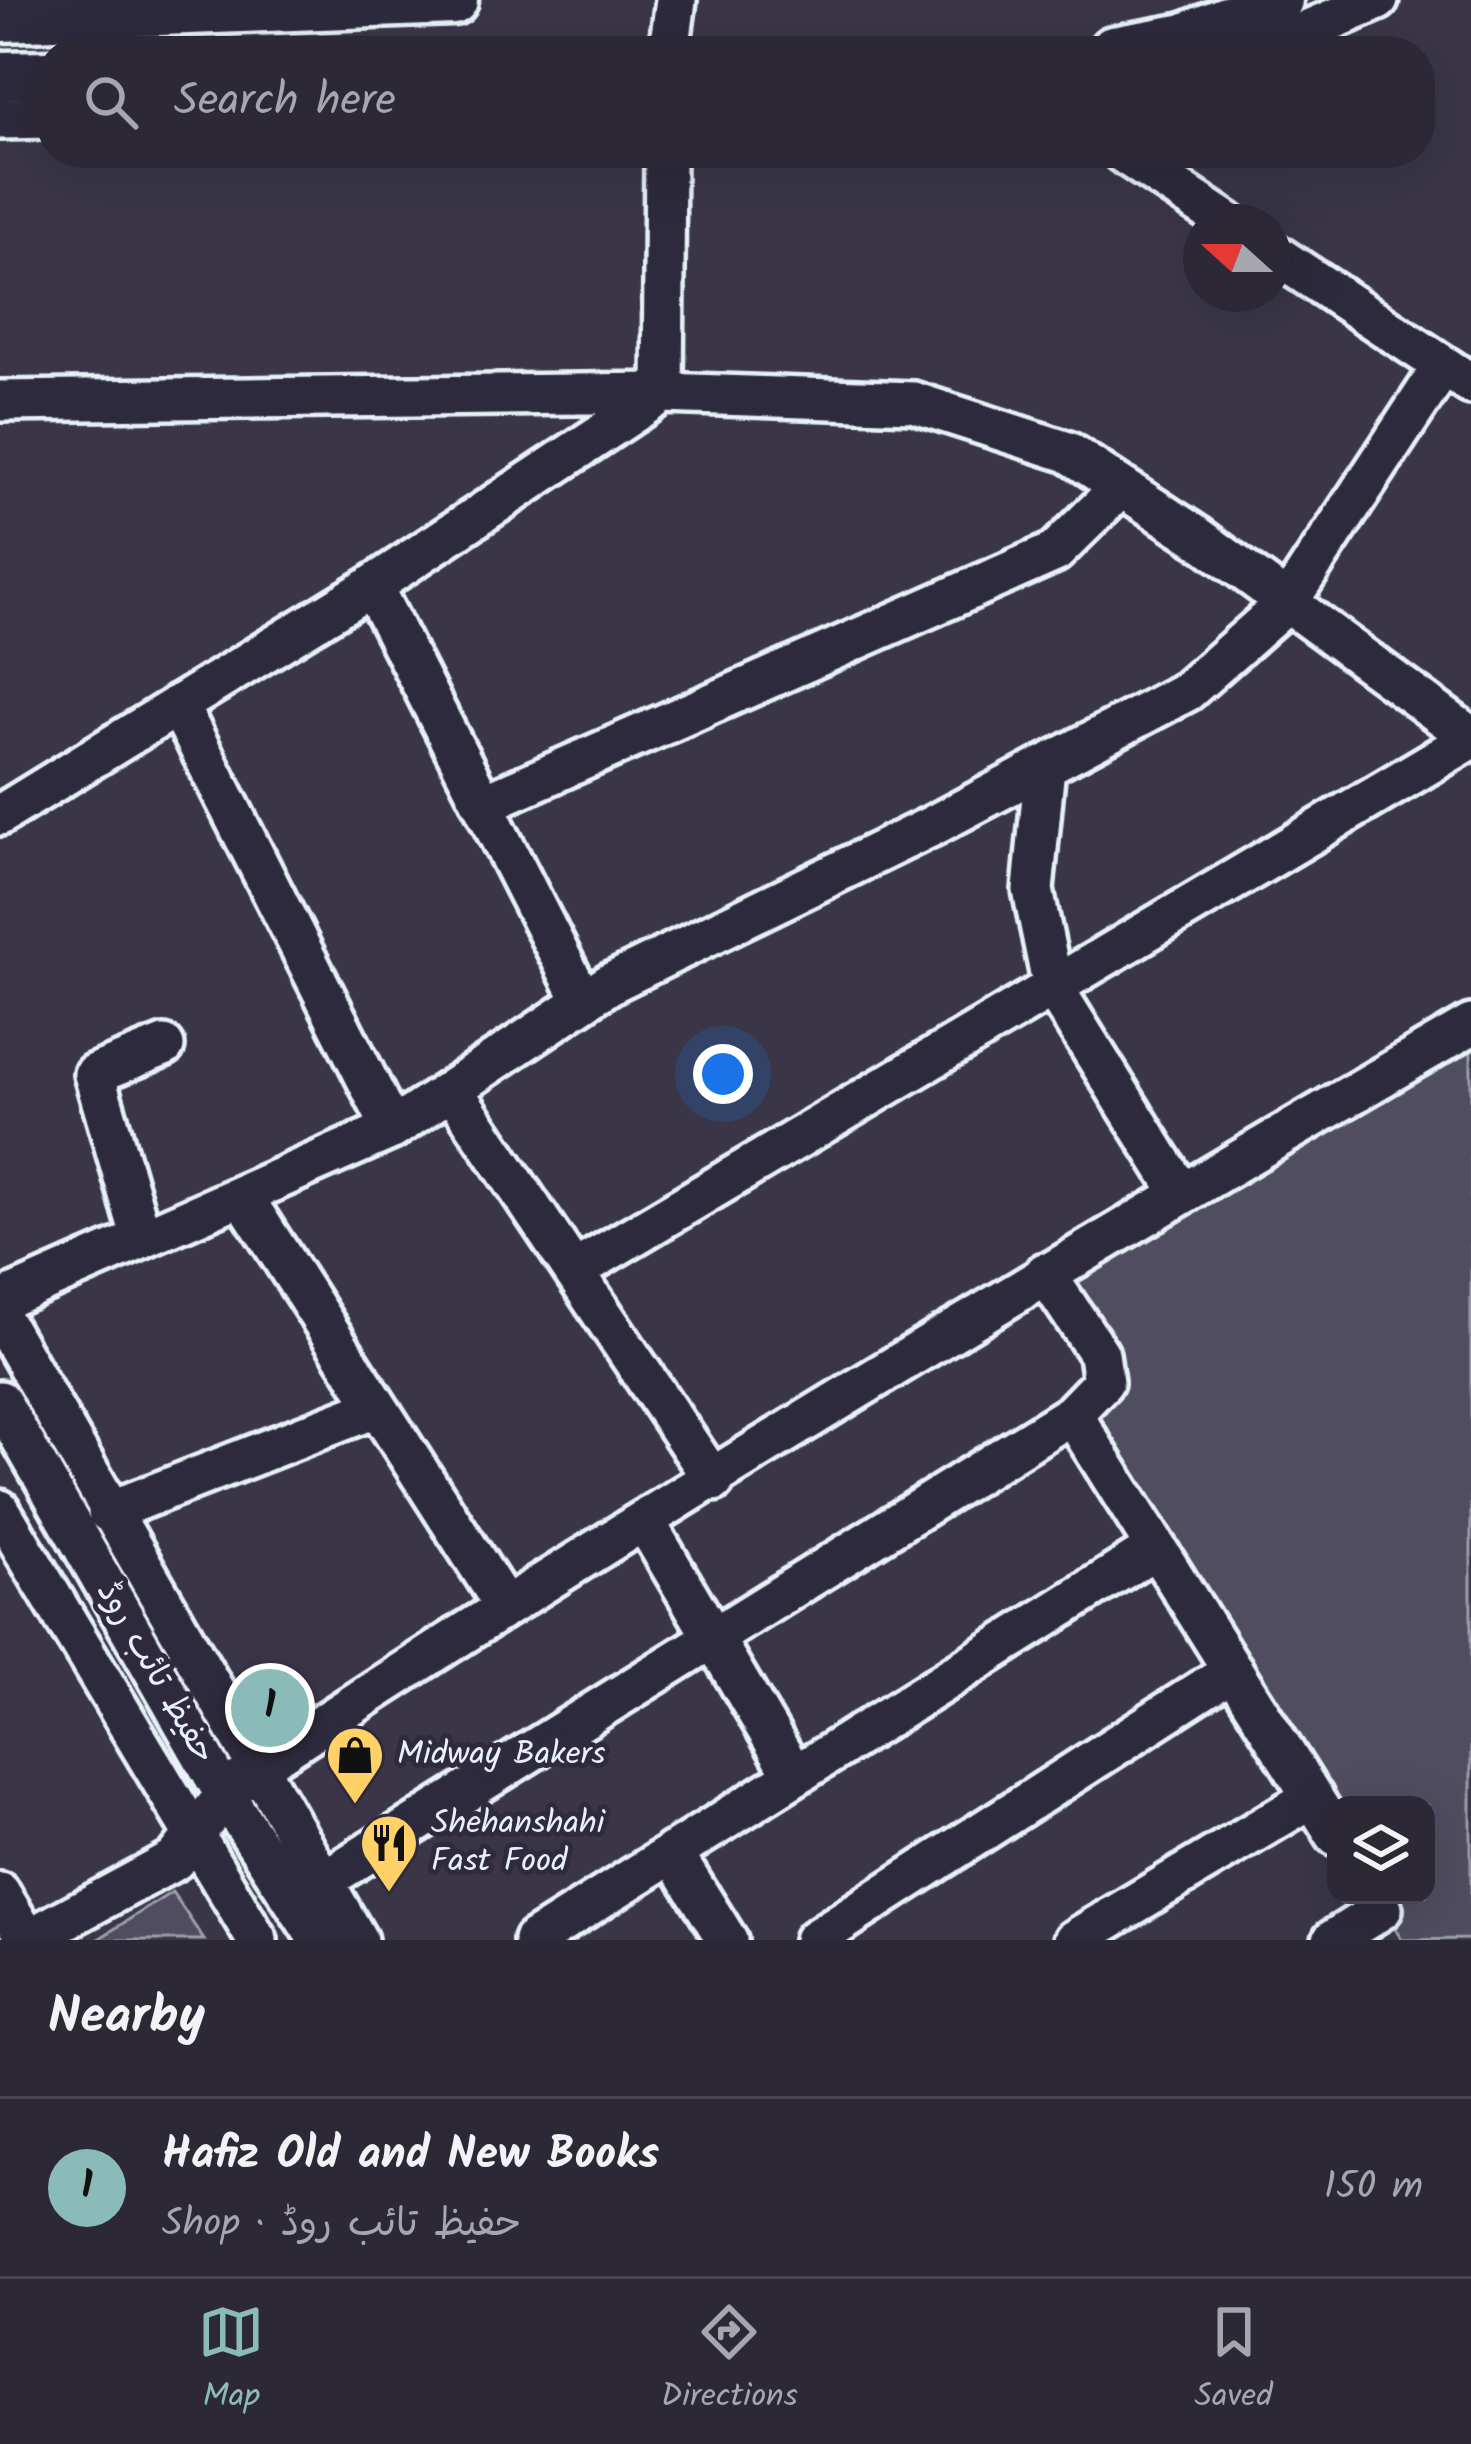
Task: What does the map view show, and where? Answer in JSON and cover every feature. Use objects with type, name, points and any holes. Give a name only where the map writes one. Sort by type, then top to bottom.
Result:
[{"type":"main road","points":[[0,17],[453,0]]},
{"type":"main road","points":[[1190,36],[1278,0]]},
{"type":"main road","points":[[0,76],[36,75]]},
{"type":"street","points":[[671,36],[676,0]]},
{"type":"street","points":[[1294,36],[1378,0]]},
{"type":"street","points":[[0,119],[36,118]]},
{"type":"street","points":[[663,393],[665,168]]},
{"type":"street","points":[[1146,168],[1200,204]]},
{"type":"street","points":[[0,1301],[392,1129],[583,1001],[1187,692],[1288,602],[1457,375],[1291,265]]},
{"type":"street","points":[[0,815],[372,586],[663,393]]},
{"type":"street","points":[[0,401],[663,393],[913,402],[1068,452],[1288,602],[1471,738],[574,1271]]},
{"type":"street","points":[[483,804],[1055,552],[1121,487]]},
{"type":"street","points":[[372,586],[583,1001]]},
{"type":"street","points":[[178,705],[392,1129]]},
{"type":"street","points":[[1045,766],[1033,890],[1053,987],[1182,1193]]},
{"type":"street","points":[[0,1893],[27,1940],[184,1850],[240,1782],[504,1605],[714,1481],[1046,1273],[1471,1025]]},
{"type":"street","points":[[142,1239],[94,1074],[164,1046]]},
{"type":"street","points":[[452,1089],[714,1481]]},
{"type":"street","points":[[242,1195],[504,1605]]},
{"type":"street","points":[[357,1940],[307,1890],[1072,1414],[1103,1382],[1099,1354],[1046,1273]]},
{"type":"street","points":[[0,1317],[108,1512],[240,1782]]},
{"type":"street","name":"حفیظ تائب روڈ","points":[[0,1401],[9,1445],[240,1782],[307,1890],[319,1940]]},
{"type":"street","points":[[108,1512],[377,1406]]},
{"type":"street","points":[[1072,1414],[1327,1820]]},
{"type":"street","name":"حفیظ تائب روڈ","points":[[0,1510],[184,1850],[257,1940]]},
{"type":"street","points":[[645,1522],[794,1775]]},
{"type":"street","points":[[534,1940],[1156,1548]]},
{"type":"street","points":[[0,1549],[184,1850],[226,1940]]},
{"type":"street","points":[[814,1940],[1233,1670]]},
{"type":"street","points":[[1074,1940],[1312,1797]]},
{"type":"street","points":[[673,1852],[728,1940]]},
{"type":"street","points":[[1333,1940],[1386,1915]]},
{"type":"shaded area","points":[[1471,1025],[1471,1939],[1402,1940],[1380,1904],[1435,1904],[1435,1796],[1330,1796],[1072,1414],[1094,1395],[1045,1273]]},
{"type":"shaded area","points":[[172,1892],[204,1940],[97,1940]]},
{"type":"place","name":"Hafiz Old and New Books","points":[[270,1708]]},
{"type":"place","name":"Midway Bakers","points":[[355,1806]]},
{"type":"place","name":"Shehanshahi Fast Food","points":[[389,1894]]}]
